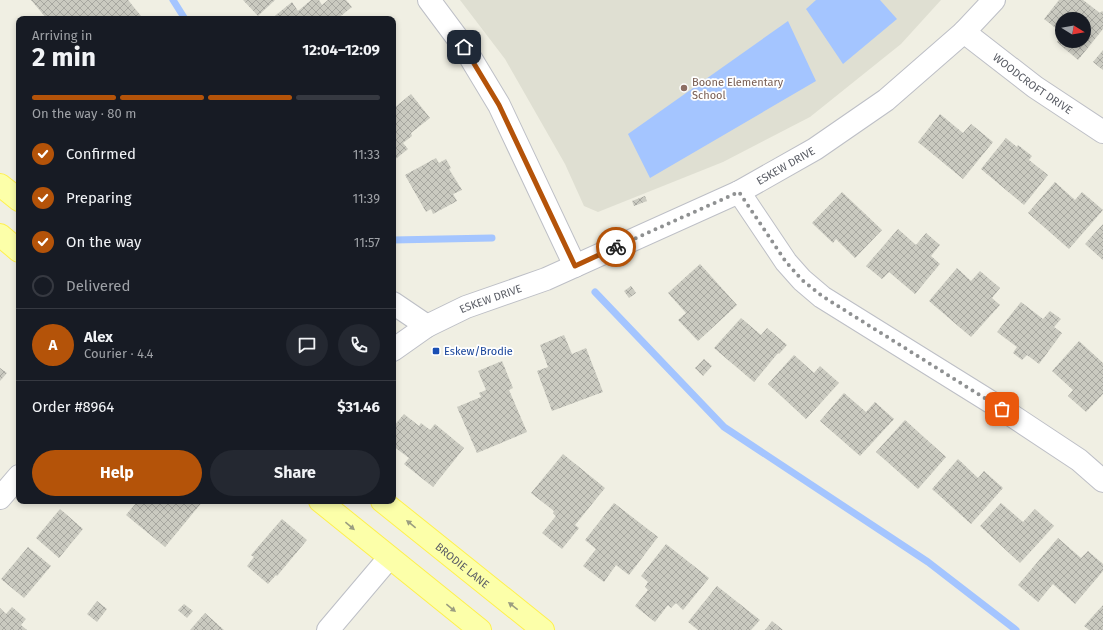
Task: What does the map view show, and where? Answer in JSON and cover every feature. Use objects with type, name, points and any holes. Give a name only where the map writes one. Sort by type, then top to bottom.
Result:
[{"type":"main road","points":[[0,185],[16,198]]},
{"type":"main road","points":[[0,235],[16,248]]},
{"type":"main road","points":[[324,504],[480,630]]},
{"type":"main road","name":"BRODIE LANE","points":[[386,504],[543,630]]},
{"type":"street","points":[[429,0],[464,47],[499,105],[575,266]]},
{"type":"street","name":"ESKEW DRIVE","points":[[396,348],[427,326],[466,307],[546,279],[739,192],[815,149],[886,100],[964,32],[994,0]]},
{"type":"street","name":"WOODCROFT DRIVE","points":[[964,32],[1035,87],[1103,132]]},
{"type":"street","points":[[739,192],[786,262],[802,280],[822,296],[1060,447],[1079,460],[1103,481]]},
{"type":"street","points":[[396,305],[427,326]]},
{"type":"street","points":[[0,498],[16,479]]},
{"type":"street","points":[[328,630],[390,558]]},
{"type":"shaded area","name":"Boone Elementary School","points":[[460,0],[941,0],[901,44],[810,117],[723,162],[598,212],[584,206],[565,164],[505,59]]},
{"type":"water","points":[[816,0],[880,0],[897,19],[843,64],[806,9]]},
{"type":"water","points":[[788,21],[816,81],[650,178],[628,134]]},
{"type":"building","points":[[31,0],[128,0],[141,16],[44,16]]},
{"type":"building","points":[[243,0],[275,0],[258,16]]},
{"type":"building","points":[[311,0],[319,0],[322,5],[328,0],[346,0],[352,7],[341,16],[275,16],[292,2],[298,11]]},
{"type":"building","points":[[1059,0],[1083,0],[1100,13],[1102,11],[1103,12],[1103,29],[1091,44],[1091,12],[1055,12],[1055,28],[1044,19]]},
{"type":"building","points":[[1064,48],[1088,48],[1078,60]]},
{"type":"building","points":[[1103,50],[1103,70],[1093,62]]},
{"type":"building","points":[[411,94],[430,118],[411,133],[412,136],[403,143],[408,149],[396,159],[396,106]]},
{"type":"building","points":[[940,114],[963,133],[971,124],[993,142],[963,179],[918,142]]},
{"type":"building","points":[[1006,138],[1032,156],[1029,160],[1048,175],[1024,205],[981,169]]},
{"type":"building","points":[[436,158],[439,163],[446,159],[451,168],[449,169],[462,190],[453,194],[457,201],[433,214],[431,209],[426,212],[405,175]]},
{"type":"building","points":[[1055,182],[1075,200],[1082,192],[1103,210],[1069,249],[1028,213]]},
{"type":"building","points":[[842,192],[882,230],[855,258],[836,239],[833,243],[812,223]]},
{"type":"building","points":[[645,196],[647,201],[634,206],[632,201]]},
{"type":"building","points":[[1103,224],[1103,260],[1085,244]]},
{"type":"building","points":[[898,229],[916,245],[926,233],[940,245],[931,256],[940,264],[915,294],[889,272],[882,279],[866,266]]},
{"type":"building","points":[[700,264],[737,305],[698,341],[678,320],[686,313],[668,293]]},
{"type":"building","points":[[957,268],[971,281],[980,271],[1000,288],[992,298],[1000,305],[971,337],[929,301]]},
{"type":"building","points":[[631,286],[636,293],[629,298],[624,291]]},
{"type":"building","points":[[1021,302],[1043,319],[1050,311],[1061,319],[1054,327],[1062,333],[1039,364],[1027,355],[1022,360],[1013,353],[1017,347],[997,332]]},
{"type":"building","points":[[741,318],[761,335],[767,328],[787,345],[779,354],[778,353],[754,382],[714,348]]},
{"type":"building","points":[[564,335],[572,354],[586,348],[603,392],[552,411],[537,371],[548,367],[540,345]]},
{"type":"building","points":[[1079,341],[1103,363],[1103,394],[1086,412],[1068,396],[1073,390],[1052,371]]},
{"type":"building","points":[[794,355],[814,373],[820,366],[839,383],[806,419],[768,384]]},
{"type":"building","points":[[704,359],[712,366],[703,376],[695,368]]},
{"type":"building","points":[[502,361],[513,388],[509,390],[527,432],[477,453],[457,407],[481,397],[479,393],[486,390],[478,371]]},
{"type":"building","points":[[0,368],[7,373],[0,381]]},
{"type":"building","points":[[844,393],[866,412],[875,402],[894,419],[860,456],[820,421]]},
{"type":"building","points":[[404,414],[419,426],[421,423],[430,430],[435,424],[464,448],[433,487],[404,464],[409,458],[396,448],[396,423]]},
{"type":"building","points":[[905,420],[946,457],[918,489],[876,452]]},
{"type":"building","points":[[563,454],[605,488],[575,525],[579,528],[562,549],[542,533],[556,516],[553,513],[554,511],[531,493]]},
{"type":"building","points":[[958,459],[978,478],[984,471],[1003,488],[971,524],[932,489]]},
{"type":"building","points":[[614,503],[658,537],[629,575],[616,565],[604,582],[583,566],[596,549],[585,540]]},
{"type":"building","points":[[1001,503],[1023,522],[1035,509],[1054,526],[1020,563],[980,526]]},
{"type":"building","points":[[135,504],[201,504],[165,547],[126,515]]},
{"type":"building","points":[[60,509],[83,529],[59,558],[36,538]]},
{"type":"building","points":[[282,519],[307,540],[277,576],[276,575],[268,584],[247,566],[254,557],[251,555]]},
{"type":"building","points":[[1058,538],[1081,558],[1088,551],[1103,564],[1103,571],[1075,604],[1053,584],[1038,602],[1018,585]]},
{"type":"building","points":[[666,544],[709,578],[683,610],[676,603],[671,608],[668,605],[655,622],[635,606],[648,590],[645,587],[648,582],[641,576]]},
{"type":"building","points":[[28,547],[51,566],[24,598],[1,579]]},
{"type":"building","points":[[717,586],[760,620],[751,630],[698,630],[688,622]]},
{"type":"building","points":[[97,601],[107,609],[97,622],[87,614]]},
{"type":"building","points":[[184,604],[193,611],[187,618],[178,610]]},
{"type":"building","points":[[1103,605],[1103,630],[1089,630],[1084,626]]},
{"type":"building","points":[[12,607],[26,619],[21,625],[27,630],[0,630],[0,608],[6,614]]},
{"type":"building","points":[[205,613],[224,630],[190,630]]},
{"type":"building","points":[[772,621],[783,630],[765,630]]},
{"type":"waterway","points":[[173,0],[183,16]]},
{"type":"waterway","points":[[396,240],[492,238]]},
{"type":"waterway","points":[[595,292],[724,427],[928,562],[1016,630]]},
{"type":"way so far","points":[[616,247],[739,192],[786,262],[802,280],[822,296],[1002,409]]},
{"type":"place","name":"Boone Elementary School","points":[[684,88]]},
{"type":"place","name":"Eskew/Brodie","points":[[436,351]]},
{"type":"route","points":[[464,47],[499,105],[575,266],[616,247]]}]
